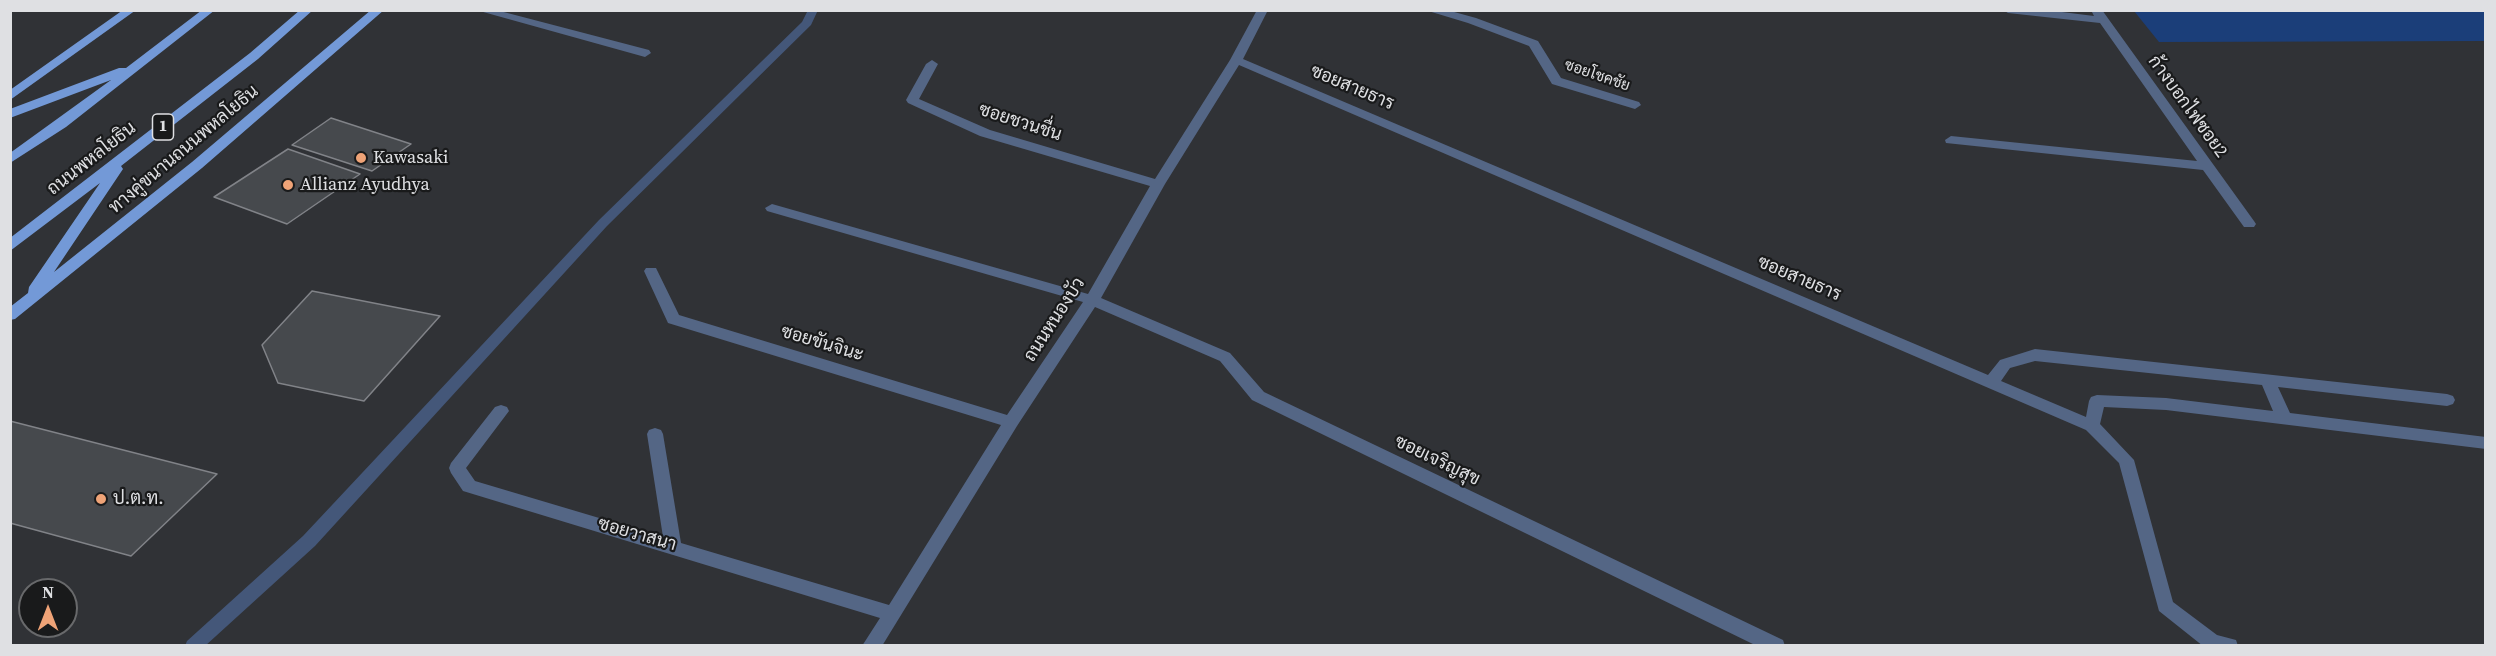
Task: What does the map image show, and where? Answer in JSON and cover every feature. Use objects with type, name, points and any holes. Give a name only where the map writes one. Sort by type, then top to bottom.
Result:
[{"type":"main road","points":[[10,96],[131,10]]},
{"type":"main road","points":[[10,159],[210,10]]},
{"type":"main road","name":"ถนนพหลโยธิน","points":[[10,246],[254,56],[308,10]]},
{"type":"main road","name":"ทางคู่ขนานถนนพหลโยธิน","points":[[10,315],[197,165],[379,10]]},
{"type":"main road","points":[[10,114],[139,65]]},
{"type":"main road","points":[[25,304],[125,156]]},
{"type":"street","points":[[481,10],[645,53]]},
{"type":"street","name":"ถนนหนองบัว","points":[[871,645],[893,614],[1011,422],[1092,300],[1158,184],[1236,60],[1263,10]]},
{"type":"street","name":"ซอยโชคชัย","points":[[1430,10],[1472,20],[1534,44],[1556,81],[1635,105]]},
{"type":"street","points":[[2008,10],[2099,15]]},
{"type":"street","name":"ก้างบอกไฟซอย2","points":[[2099,15],[2249,225]]},
{"type":"street","name":"ซอยสายธาร","points":[[1236,60],[2092,426],[2126,460],[2165,606],[2212,642],[2229,645]]},
{"type":"street","name":"ซอยชวนชื่น","points":[[932,64],[912,100],[985,133],[1158,184]]},
{"type":"street","points":[[1951,140],[2207,166]]},
{"type":"street","name":"ซอยเจริญสุข","points":[[772,208],[1092,300],[1225,357],[1258,396],[1776,645]]},
{"type":"street","name":"ซอยขันจินะ","points":[[651,271],[673,319],[1011,422]]},
{"type":"street","points":[[1991,382],[2005,364],[2035,355],[2447,400]]},
{"type":"street","points":[[2267,380],[2284,418]]},
{"type":"street","points":[[2092,426],[2097,401],[2166,404],[2486,443]]},
{"type":"street","name":"ซอยวาสนา","points":[[501,411],[457,468],[469,486],[893,614]]},
{"type":"street","points":[[655,434],[673,546]]},
{"type":"shaded area","points":[[2134,11],[2485,11],[2485,41],[2159,42]]},
{"type":"building","name":"Kawasaki","points":[[331,118],[411,144],[372,171],[292,145]]},
{"type":"building","name":"Allianz Ayudhya","points":[[288,149],[360,174],[287,224],[214,197]]},
{"type":"building","points":[[312,291],[440,316],[364,401],[278,383],[262,345]]},
{"type":"building","name":"ป.ต.ท.","points":[[10,421],[217,474],[131,556],[10,523]]},
{"type":"waterway","points":[[193,646],[309,541],[603,223],[807,23],[813,10]]},
{"type":"place","name":"Kawasaki","points":[[361,158]]},
{"type":"place","name":"Allianz Ayudhya","points":[[288,185]]},
{"type":"place","name":"ป.ต.ท.","points":[[101,499]]}]
